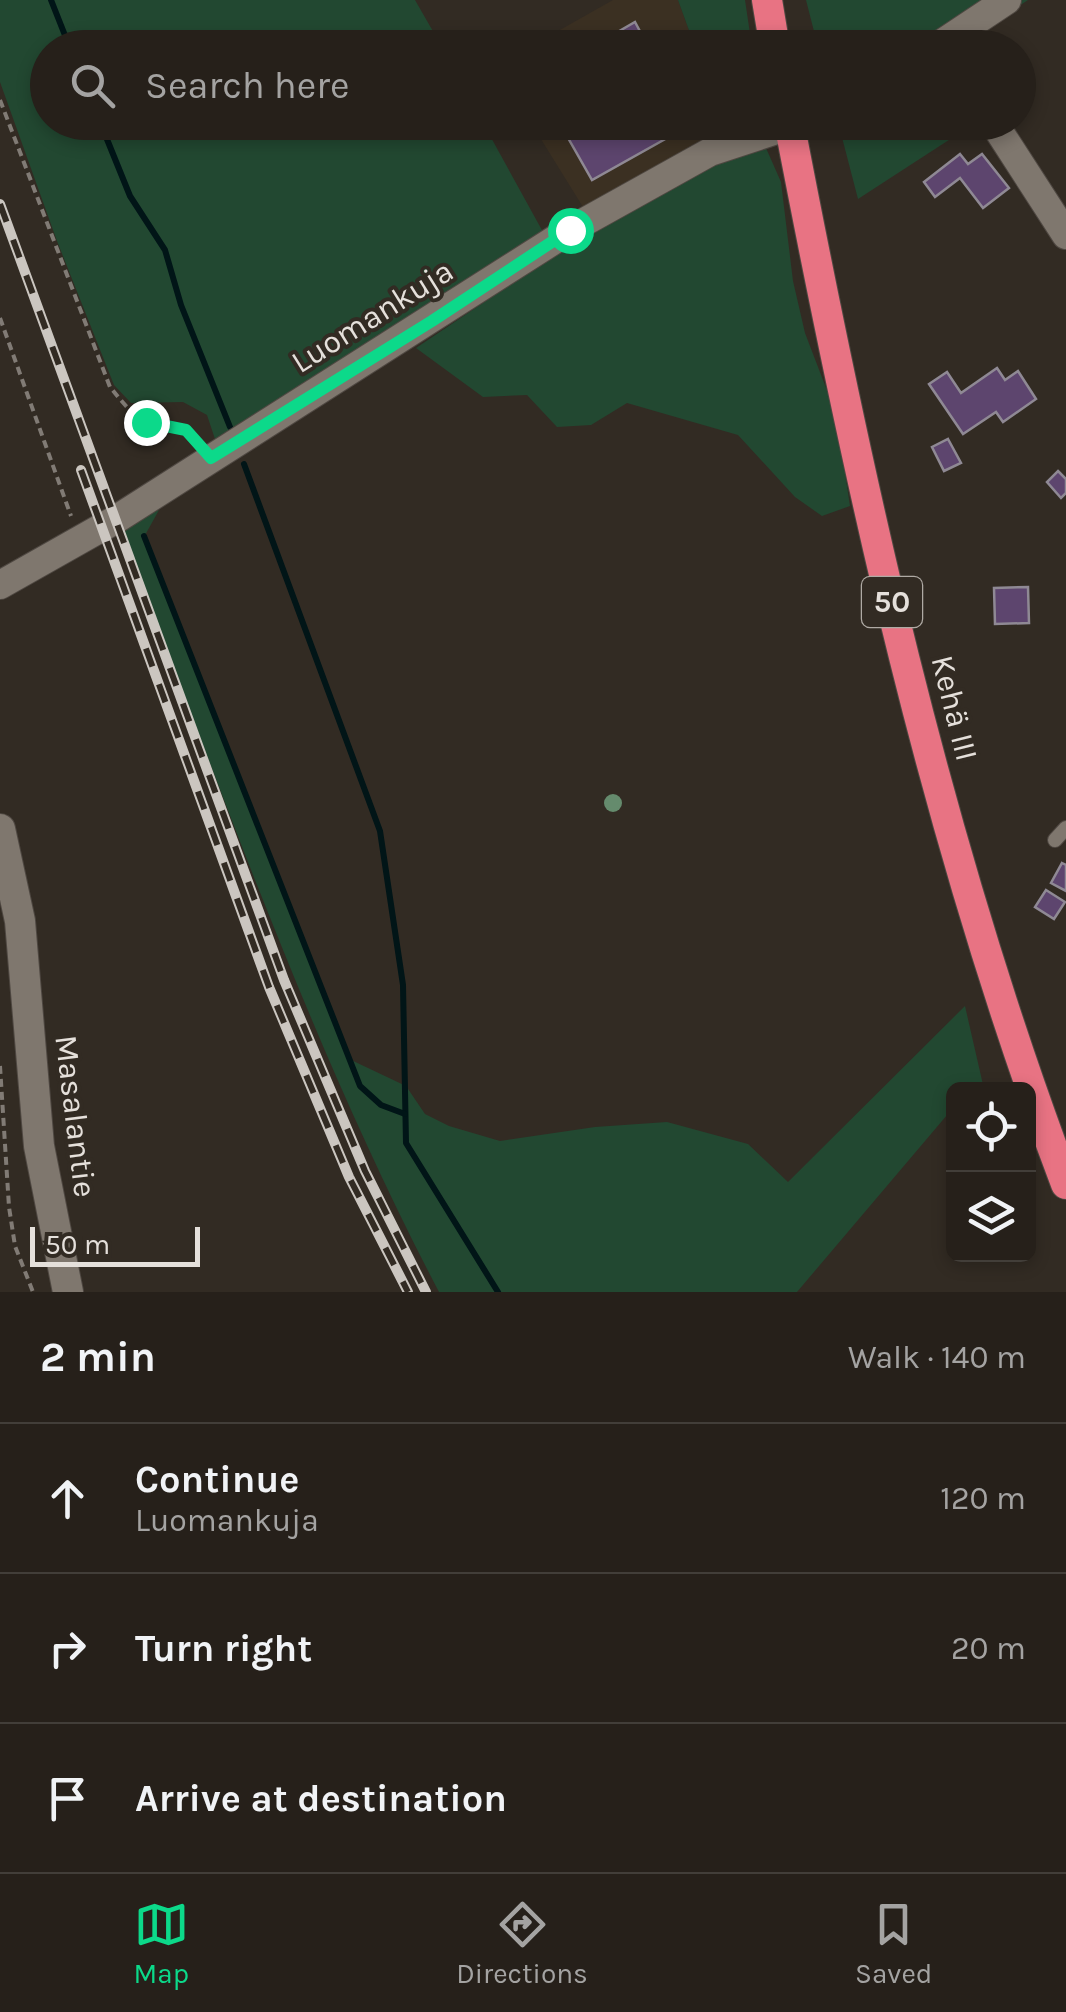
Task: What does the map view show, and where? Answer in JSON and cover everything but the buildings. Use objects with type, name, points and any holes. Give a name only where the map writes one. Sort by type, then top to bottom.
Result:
[{"type":"highway","points":[[766,0],[772,30]]},
{"type":"highway","name":"Kehä III","points":[[797,140],[893,610],[949,828],[1026,1074],[1066,1184]]},
{"type":"street","points":[[964,30],[1006,0]]},
{"type":"street","name":"Luomankuja","points":[[0,584],[80,541],[570,230],[710,152],[746,140]]},
{"type":"street","points":[[1005,140],[1066,235]]},
{"type":"street","name":"Masalantie","points":[[0,829],[20,921],[39,1146],[68,1292]]},
{"type":"lane","points":[[1055,840],[1066,828]]},
{"type":"path","points":[[0,100],[110,387],[146,422],[186,430],[211,458]]},
{"type":"path","points":[[0,318],[80,541]]},
{"type":"path","points":[[0,1066],[9,1207],[15,1246],[33,1292]]},
{"type":"shaded area","points":[[613,0],[678,0],[689,30],[560,30]]},
{"type":"shaded area","points":[[542,140],[715,140],[583,207]]},
{"type":"green space","points":[[0,0],[415,0],[432,30],[30,30],[30,140],[492,140],[543,232],[215,439],[207,415],[183,402],[131,403],[114,385],[0,82]]},
{"type":"green space","points":[[678,0],[745,0],[749,30],[689,30]]},
{"type":"green space","points":[[806,0],[1028,0],[983,30],[814,30]]},
{"type":"green space","points":[[843,140],[949,140],[858,199]]},
{"type":"green space","points":[[766,148],[781,182],[793,281],[805,333],[836,414],[850,506],[822,516],[795,497],[738,435],[627,403],[591,425],[557,427],[527,395],[483,397],[416,348],[596,227],[725,156]]},
{"type":"green space","points":[[159,510],[144,537],[349,1059],[406,1086],[425,1114],[449,1126],[500,1141],[595,1127],[667,1122],[748,1144],[788,1182],[965,1006],[982,1082],[946,1082],[946,1116],[797,1292],[439,1292],[308,1011],[120,526]]},
{"type":"waterway","points":[[51,0],[63,30]]},
{"type":"waterway","points":[[107,140],[130,196],[165,250],[181,305],[230,427]]},
{"type":"waterway","points":[[244,464],[380,831],[403,985],[406,1143],[498,1292]]},
{"type":"waterway","points":[[144,536],[360,1086],[381,1105],[405,1114]]},
{"type":"railway","points":[[0,204],[284,980],[365,1171],[426,1292]]},
{"type":"railway","points":[[81,470],[269,987],[349,1177],[408,1292]]},
{"type":"route","points":[[146,422],[186,430],[211,458],[570,230]]}]
